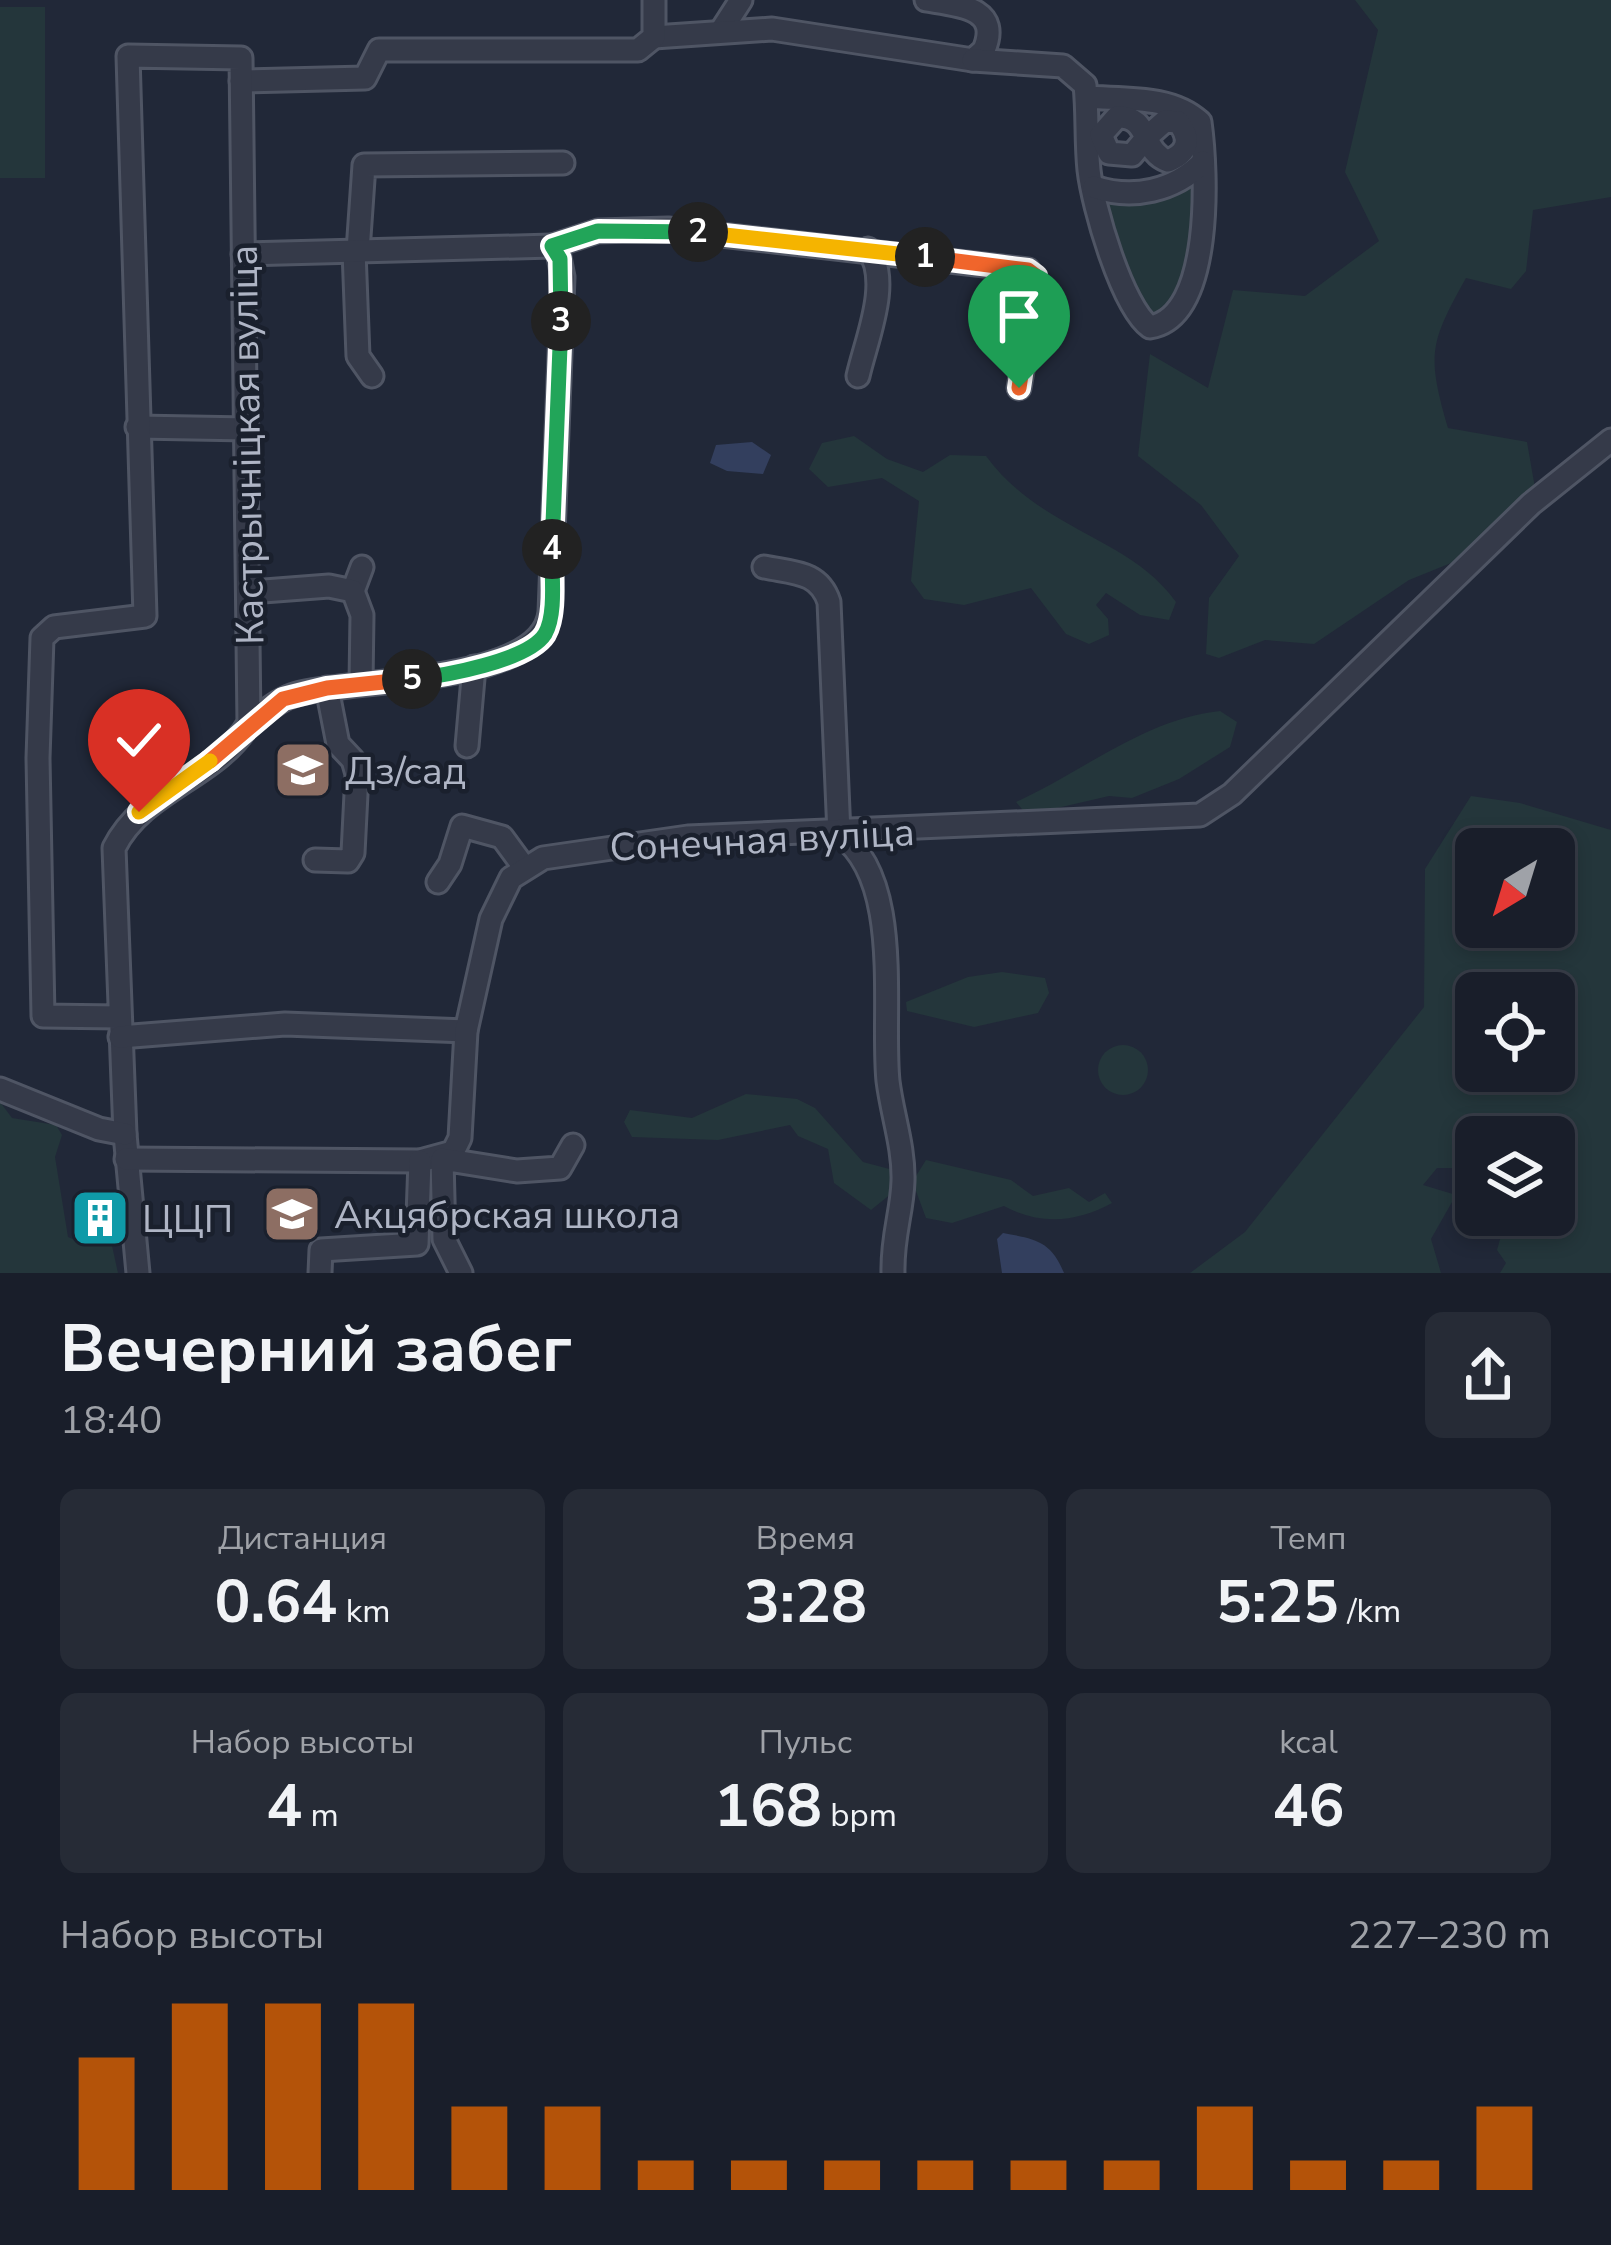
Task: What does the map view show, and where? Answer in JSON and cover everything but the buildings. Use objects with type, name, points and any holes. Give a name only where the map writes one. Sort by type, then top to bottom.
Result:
[{"type":"street","points":[[654,0],[654,37]]},
{"type":"street","points":[[721,32],[741,0]]},
{"type":"street","points":[[926,0],[973,7],[983,15],[988,40],[973,60]]},
{"type":"street","points":[[242,81],[365,78],[379,50],[638,50],[654,37],[772,29],[973,60],[1064,66],[1085,85],[1086,97],[1095,134],[1094,187],[1136,316],[1150,327],[1167,324],[1182,311],[1194,284],[1203,162],[1200,122],[1186,110],[1086,97]]},
{"type":"street","name":"Кастрычніцкая вуліца","points":[[137,428],[128,56],[241,58],[249,723]]},
{"type":"street","points":[[1095,134],[1109,153],[1122,157],[1132,155],[1147,137]]},
{"type":"street","points":[[1094,187],[1117,195],[1168,187],[1203,162]]},
{"type":"street","points":[[372,376],[358,356],[356,251],[364,165],[563,163]]},
{"type":"street","points":[[243,254],[552,246],[598,231],[630,228],[868,249],[1028,270],[1037,285],[1019,388]]},
{"type":"street","points":[[138,1273],[125,1134],[114,848],[139,812],[230,748],[249,723],[283,699],[474,667],[526,650],[544,636],[549,624],[562,277],[559,251],[552,246]]},
{"type":"street","points":[[858,376],[878,281],[876,260],[868,249]]},
{"type":"street","points":[[248,429],[137,428],[146,616],[54,627],[42,638],[38,758],[43,1016],[120,1027],[285,1024],[466,1031]]},
{"type":"street","name":"Сонечная вуліца","points":[[524,867],[543,858],[688,837],[838,834],[1200,814],[1232,794],[1531,504],[1611,440]]},
{"type":"street","points":[[361,683],[362,615],[353,591],[362,567]]},
{"type":"street","points":[[764,567],[811,576],[823,584],[829,602],[838,834],[854,845],[873,882],[884,941],[888,1079],[903,1167],[893,1227],[893,1273]]},
{"type":"street","points":[[251,592],[329,586],[353,591]]},
{"type":"street","points":[[467,746],[474,667]]},
{"type":"street","points":[[315,860],[348,861],[353,853],[357,774],[353,760],[338,744],[327,688]]},
{"type":"street","points":[[320,1273],[321,1250],[417,1244],[431,1160],[460,1138],[466,1031],[491,919],[499,895],[524,867],[502,837],[462,826],[450,864],[438,882]]},
{"type":"street","points":[[0,1089],[125,1134]]},
{"type":"street","points":[[127,1160],[431,1160],[517,1171],[560,1168],[573,1145]]},
{"type":"street","points":[[431,1160],[444,1239],[461,1273]]},
{"type":"shaded area","points":[[1355,0],[1611,0],[1611,197],[1533,210],[1526,271],[1511,289],[1466,278],[1435,350],[1448,428],[1527,442],[1535,488],[1461,559],[1409,580],[1314,644],[1265,640],[1219,658],[1206,654],[1209,598],[1239,556],[1201,505],[1138,456],[1150,354],[1208,388],[1233,290],[1305,296],[1379,241],[1345,172],[1378,30]]},
{"type":"shaded area","points":[[0,7],[45,7],[45,178],[0,178]]},
{"type":"shaded area","points":[[1197,176],[1191,278],[1169,317],[1141,315],[1102,199]]},
{"type":"shaded area","points":[[854,436],[887,459],[923,472],[950,455],[986,456],[1032,501],[1157,580],[1176,602],[1169,620],[1140,615],[1106,593],[1096,605],[1108,619],[1109,635],[1089,644],[1066,634],[1031,588],[964,605],[924,599],[911,581],[919,501],[882,478],[828,487],[809,469],[822,443]]},
{"type":"shaded area","points":[[1220,711],[1237,722],[1230,747],[1179,779],[1132,798],[1109,796],[1027,815],[1016,802],[1140,735]]},
{"type":"shaded area","points":[[1471,796],[1520,803],[1611,830],[1611,1273],[1500,1273],[1506,1263],[1497,1250],[1501,1236],[1575,1236],[1575,1116],[1455,1116],[1455,1168],[1437,1168],[1423,1185],[1455,1195],[1431,1239],[1441,1273],[1190,1273],[1245,1232],[1424,1007],[1425,869]]},
{"type":"shaded area","points":[[1002,972],[1045,978],[1049,993],[1038,1013],[974,1027],[907,1011],[906,1002],[968,977]]},
{"type":"shaded area","points":[[1123,1045],[1141,1052],[1148,1070],[1141,1088],[1123,1095],[1105,1088],[1098,1070],[1105,1052]]},
{"type":"shaded area","points":[[746,1094],[797,1099],[815,1108],[863,1162],[916,1176],[926,1160],[1011,1180],[1033,1196],[1069,1188],[1089,1202],[1105,1193],[1112,1203],[1059,1219],[1032,1217],[1004,1206],[952,1223],[926,1218],[916,1191],[892,1193],[871,1210],[834,1183],[828,1149],[798,1136],[790,1125],[718,1140],[632,1137],[624,1122],[630,1110],[692,1118]]},
{"type":"shaded area","points":[[0,1102],[12,1118],[56,1125],[62,1135],[55,1157],[68,1237],[84,1244],[100,1228],[109,1232],[118,1273],[0,1273]]},
{"type":"water","points":[[752,442],[771,455],[763,474],[727,471],[710,463],[716,445]]},
{"type":"water","points":[[1003,1233],[1041,1243],[1054,1254],[1064,1273],[1002,1273],[997,1239]]},
{"type":"place","name":"Дз/сад","points":[[303,770]]},
{"type":"place","name":"Акцябрская школа","points":[[292,1214]]},
{"type":"place","name":"ЦЦП","points":[[100,1218]]},
{"type":"route","points":[[139,812],[230,748],[249,723],[283,699],[474,667],[526,650],[544,636],[550,612],[562,277],[559,251],[552,246],[598,231],[668,229],[1028,270],[1036,276],[1037,285],[1019,388]]}]
